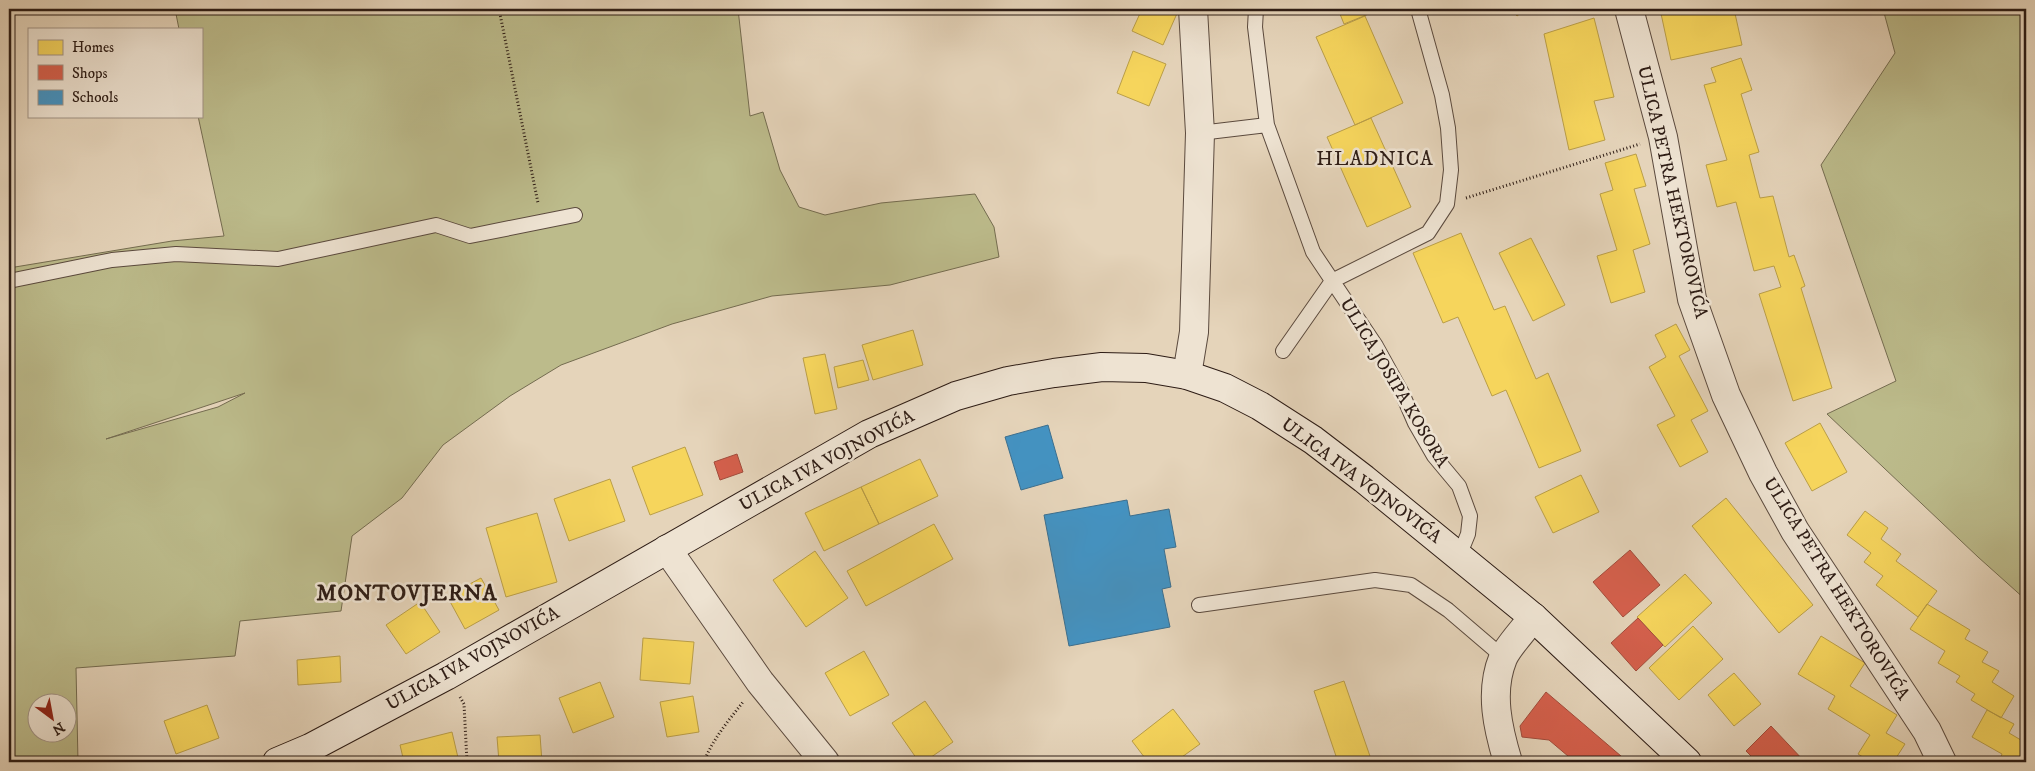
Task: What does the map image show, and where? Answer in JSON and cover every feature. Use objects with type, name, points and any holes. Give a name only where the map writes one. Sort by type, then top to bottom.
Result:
[{"type":"main road","points":[[1187,375],[1194,332],[1200,133],[1193,9]]},
{"type":"main road","name":"ULICA PETRA HEKTOROVIĆA","points":[[1629,9],[1663,137],[1692,299],[1726,395],[1763,473],[1795,531],[1926,731],[1942,762]]},
{"type":"main road","name":"ULICA IVA VOJNOVIĆA","points":[[278,762],[310,748],[446,676],[869,434],[956,396],[1008,381],[1054,372],[1102,367],[1146,368],[1187,375],[1225,388],[1313,440],[1534,617],[1688,762]]},
{"type":"main road","points":[[667,549],[760,682],[825,762]]},
{"type":"main road","points":[[1508,762],[1499,733],[1495,692],[1503,658],[1534,617]]},
{"type":"lane","name":"ULICA JOSIPA KOSORA","points":[[1256,9],[1255,27],[1267,125],[1314,252],[1376,346],[1434,456],[1459,486],[1470,516],[1468,534],[1459,556]]},
{"type":"lane","points":[[1283,351],[1332,280],[1428,233],[1447,204],[1451,170],[1448,128],[1442,95],[1418,9]]},
{"type":"lane","points":[[1200,133],[1267,125]]},
{"type":"lane","points":[[9,281],[112,260],[176,254],[278,259],[436,225],[470,236],[575,214]]},
{"type":"lane","points":[[1199,604],[1375,580],[1411,585],[1448,610],[1503,658]]},
{"type":"path","points":[[499,9],[541,221]]},
{"type":"path","points":[[1447,204],[1663,137]]},
{"type":"path","points":[[446,676],[464,704],[467,762]]},
{"type":"path","points":[[704,762],[729,720],[760,682]]},
{"type":"shaded area","points":[[175,9],[738,9],[750,116],[763,112],[780,170],[799,207],[825,215],[881,203],[975,194],[994,227],[999,257],[890,285],[772,296],[672,324],[561,365],[510,396],[443,445],[402,498],[352,536],[341,611],[240,621],[235,656],[76,668],[77,694],[28,694],[28,744],[78,744],[78,762],[9,762],[9,268],[172,241],[224,236],[198,118],[202,118],[202,28],[179,28]],"holes":[[[245,393],[218,407],[106,439]]]},
{"type":"shaded area","points":[[1883,9],[2026,9],[2026,600],[1827,414],[1896,381],[1821,165],[1895,53]]},
{"type":"building: Homes","points":[[1142,9],[1179,9],[1163,45],[1132,31]]},
{"type":"building: Homes","points":[[1338,9],[1381,9],[1344,24]]},
{"type":"building: Homes","points":[[1511,9],[1526,9],[1517,16]]},
{"type":"building: Homes","points":[[1660,9],[1719,9],[1719,11],[1734,9],[1742,45],[1671,60]]},
{"type":"building: Homes","points":[[1365,16],[1403,103],[1355,125],[1316,37]]},
{"type":"building: Homes","points":[[1594,18],[1614,97],[1594,101],[1605,140],[1569,150],[1544,34]]},
{"type":"building: Homes","points":[[1133,51],[1166,64],[1149,106],[1117,93]]},
{"type":"building: Homes","points":[[1741,58],[1752,90],[1741,94],[1759,152],[1749,155],[1760,198],[1773,196],[1789,257],[1794,255],[1805,286],[1801,288],[1832,388],[1793,401],[1759,294],[1781,287],[1774,266],[1754,271],[1736,202],[1717,207],[1706,165],[1727,160],[1704,85],[1716,82],[1711,68]]},
{"type":"building: Homes","points":[[1371,118],[1411,207],[1367,227],[1327,137]]},
{"type":"building: Homes","points":[[1636,154],[1646,186],[1634,189],[1650,244],[1633,250],[1645,292],[1611,303],[1597,256],[1617,250],[1600,194],[1613,190],[1605,163]]},
{"type":"building: Homes","points":[[1461,233],[1494,310],[1505,306],[1536,379],[1548,373],[1581,451],[1539,468],[1506,390],[1492,396],[1458,317],[1443,323],[1413,253]]},
{"type":"building: Homes","points":[[1531,238],[1565,305],[1533,321],[1499,253]]},
{"type":"building: Homes","points":[[1676,324],[1690,350],[1679,356],[1708,411],[1691,420],[1708,452],[1680,467],[1657,425],[1675,416],[1649,367],[1666,357],[1655,335]]},
{"type":"building: Homes","points":[[913,330],[923,365],[873,380],[862,345]]},
{"type":"building: Homes","points":[[825,354],[837,409],[815,414],[803,358]]},
{"type":"building: Homes","points":[[863,360],[869,380],[838,388],[834,367]]},
{"type":"building: Homes","points":[[1820,423],[1847,472],[1812,491],[1785,443]]},
{"type":"building: Homes","points":[[685,447],[703,495],[650,515],[632,467]]},
{"type":"building: Homes","points":[[920,459],[938,496],[879,524],[861,487]]},
{"type":"building: Homes","points":[[1581,475],[1599,512],[1553,533],[1535,497]]},
{"type":"building: Homes","points":[[610,479],[625,521],[569,541],[554,499]]},
{"type":"building: Homes","points":[[861,487],[879,524],[824,551],[805,513]]},
{"type":"building: Homes","points":[[1726,498],[1813,605],[1779,633],[1692,526]]},
{"type":"building: Homes","points":[[1865,511],[1888,528],[1881,539],[1901,554],[1896,561],[1937,591],[1918,617],[1876,585],[1883,576],[1864,562],[1871,553],[1847,535]]},
{"type":"building: Homes","points":[[537,513],[557,582],[506,597],[486,528]]},
{"type":"building: Homes","points":[[934,524],[953,559],[866,606],[847,571]]},
{"type":"building: Homes","points":[[815,551],[848,598],[806,627],[773,580]]},
{"type":"building: Homes","points":[[1685,574],[1712,603],[1665,647],[1637,617]]},
{"type":"building: Homes","points":[[481,578],[499,610],[465,629],[447,596]]},
{"type":"building: Homes","points":[[420,602],[440,632],[406,654],[386,625]]},
{"type":"building: Homes","points":[[1927,604],[1970,630],[1965,639],[1988,652],[1982,662],[1999,671],[1992,682],[2014,696],[2001,718],[1971,700],[1975,694],[1956,682],[1960,676],[1938,663],[1945,651],[1910,629]]},
{"type":"building: Homes","points":[[1693,626],[1723,659],[1679,700],[1649,668]]},
{"type":"building: Homes","points":[[1821,636],[1865,663],[1850,686],[1897,715],[1886,733],[1905,744],[1896,758],[1904,762],[1871,762],[1858,754],[1870,735],[1828,709],[1835,696],[1798,674]]},
{"type":"building: Homes","points":[[643,638],[694,642],[690,684],[640,680]]},
{"type":"building: Homes","points":[[864,651],[889,695],[850,716],[825,673]]},
{"type":"building: Homes","points":[[340,656],[341,682],[298,685],[297,660]]},
{"type":"building: Homes","points":[[1734,673],[1761,704],[1734,726],[1708,695]]},
{"type":"building: Homes","points":[[1344,681],[1372,762],[1338,762],[1314,691]]},
{"type":"building: Homes","points":[[600,682],[614,717],[573,733],[559,698]]},
{"type":"building: Homes","points":[[693,696],[699,732],[667,737],[660,702]]},
{"type":"building: Homes","points":[[925,701],[953,742],[924,762],[919,762],[892,723]]},
{"type":"building: Homes","points":[[207,705],[219,738],[176,754],[164,721]]},
{"type":"building: Homes","points":[[1173,709],[1200,744],[1175,762],[1148,762],[1132,741]]},
{"type":"building: Homes","points":[[1987,710],[2014,724],[2009,733],[2026,743],[2024,753],[2026,754],[2026,762],[1999,762],[2002,754],[1972,737]]},
{"type":"building: Homes","points":[[452,732],[459,762],[404,762],[400,745]]},
{"type":"building: Homes","points":[[540,735],[542,762],[499,762],[497,737]]},
{"type":"building: Shops","points":[[737,454],[743,472],[720,480],[714,462]]},
{"type":"building: Shops","points":[[1630,550],[1660,585],[1623,617],[1593,582]]},
{"type":"building: Shops","points":[[1638,618],[1663,645],[1636,671],[1611,643]]},
{"type":"building: Shops","points":[[1546,692],[1628,762],[1575,762],[1549,740],[1522,737],[1520,726]]},
{"type":"building: Shops","points":[[1771,726],[1805,762],[1757,762],[1746,751]]},
{"type":"building: Schools","points":[[1048,425],[1063,478],[1021,490],[1005,437]]},
{"type":"building: Schools","points":[[1127,500],[1130,516],[1169,509],[1176,547],[1164,549],[1171,587],[1162,589],[1170,627],[1069,646],[1044,515]]},
{"type":"district","name":"HLADNICA","points":[[1375,159]]},
{"type":"district","name":"MONTOVJERNA","points":[[407,593]]}]
